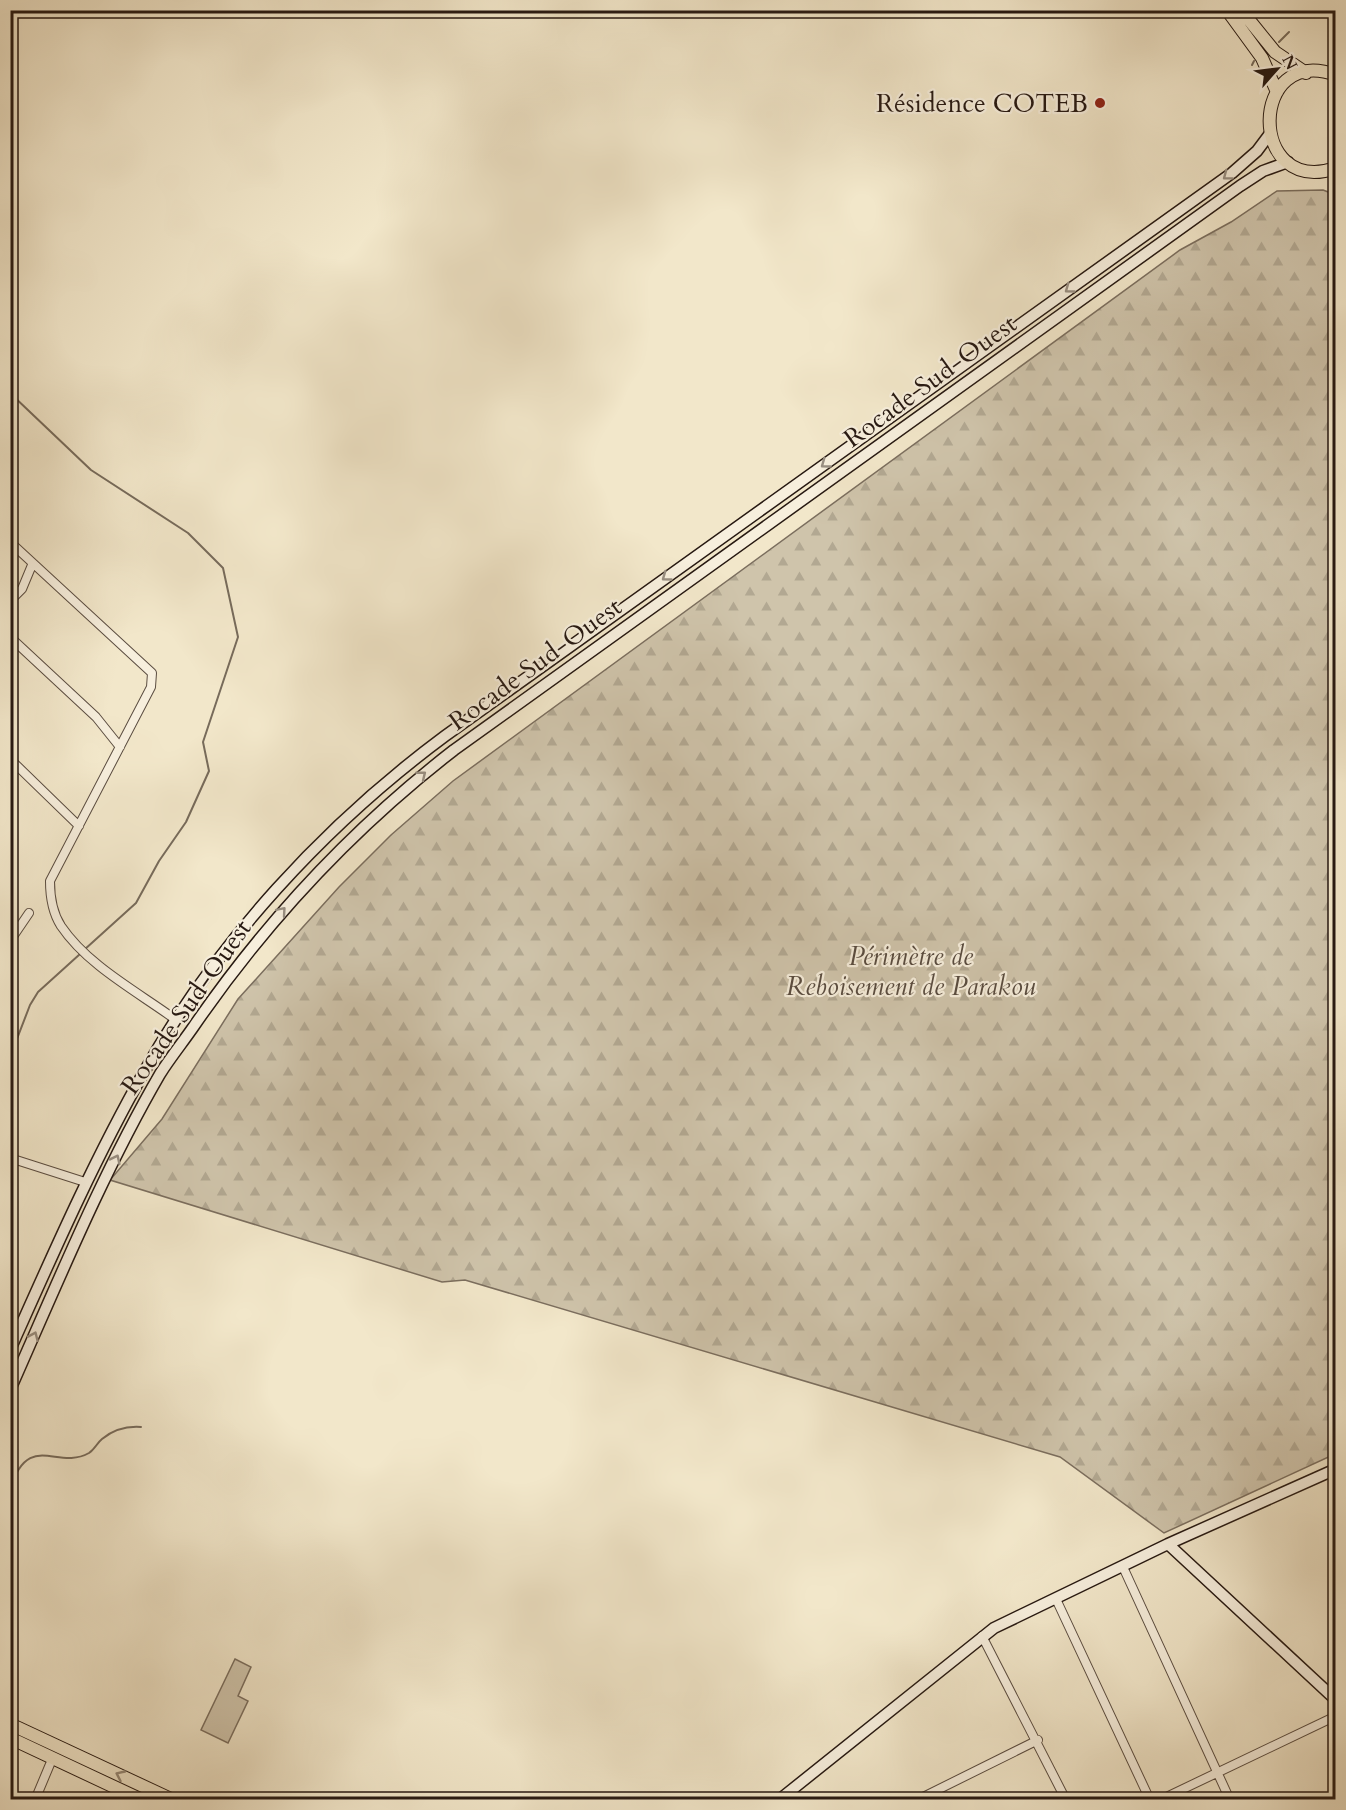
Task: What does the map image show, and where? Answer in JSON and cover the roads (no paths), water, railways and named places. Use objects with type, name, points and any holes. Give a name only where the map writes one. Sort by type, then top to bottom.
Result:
[{"type":"main road","points":[[1227,10],[1262,58],[1277,92]]},
{"type":"main road","points":[[1241,10],[1275,52],[1306,73]]},
{"type":"main road","points":[[1334,169],[1306,170],[1288,162],[1278,153],[1269,135],[1268,113],[1277,92],[1290,80],[1306,73],[1325,72],[1335,75]]},
{"type":"main road","name":"Rocade Sud-Ouest","points":[[10,1350],[85,1182],[144,1072],[176,1020],[232,943],[301,864],[357,809],[417,757],[1232,173],[1257,151],[1269,135]]},
{"type":"main road","name":"Rocade Sud-Ouest","points":[[10,1390],[77,1239],[161,1073],[253,944],[351,836],[402,791],[463,743],[1248,181],[1288,162]]},
{"type":"main road","points":[[779,1800],[982,1636],[1168,1544],[1335,1469]]},
{"type":"main road","points":[[1168,1544],[1335,1700]]},
{"type":"main road","points":[[10,1724],[173,1800]]},
{"type":"main road","points":[[10,1738],[53,1757],[117,1794],[142,1800]]},
{"type":"street","points":[[10,542],[32,565],[152,673],[151,687],[50,881],[50,897],[60,925],[91,958],[176,1020]]},
{"type":"street","points":[[10,601],[22,589],[32,565]]},
{"type":"street","points":[[10,637],[96,717],[120,747]]},
{"type":"street","points":[[10,759],[79,826]]},
{"type":"street","points":[[10,941],[29,913]]},
{"type":"street","points":[[10,1158],[85,1182]]},
{"type":"street","points":[[1123,1567],[1230,1800]]},
{"type":"street","points":[[1056,1599],[1150,1800]]},
{"type":"street","points":[[982,1636],[1038,1740],[1066,1800]]},
{"type":"street","points":[[1160,1800],[1335,1716]]},
{"type":"street","points":[[917,1800],[1038,1740]]},
{"type":"street","points":[[35,1800],[53,1757]]},
{"type":"waterway","points":[[1279,42],[1289,32]]},
{"type":"waterway","points":[[1252,65],[1254,61]]},
{"type":"waterway","points":[[10,393],[91,470],[188,533],[223,568],[238,637],[203,742],[209,771],[186,822],[159,861],[136,903],[84,950]]},
{"type":"waterway","points":[[10,1057],[30,1005],[38,992],[80,954]]},
{"type":"waterway","points":[[10,1489],[18,1471],[26,1461],[35,1456],[77,1457],[89,1453],[100,1441],[115,1431],[141,1427]]},
{"type":"place","name":"Résidence COTEB","points":[[1100,103]]},
{"type":"park label","name":"Périmètre de Reboisement de Parakou","points":[[911,971]]}]
